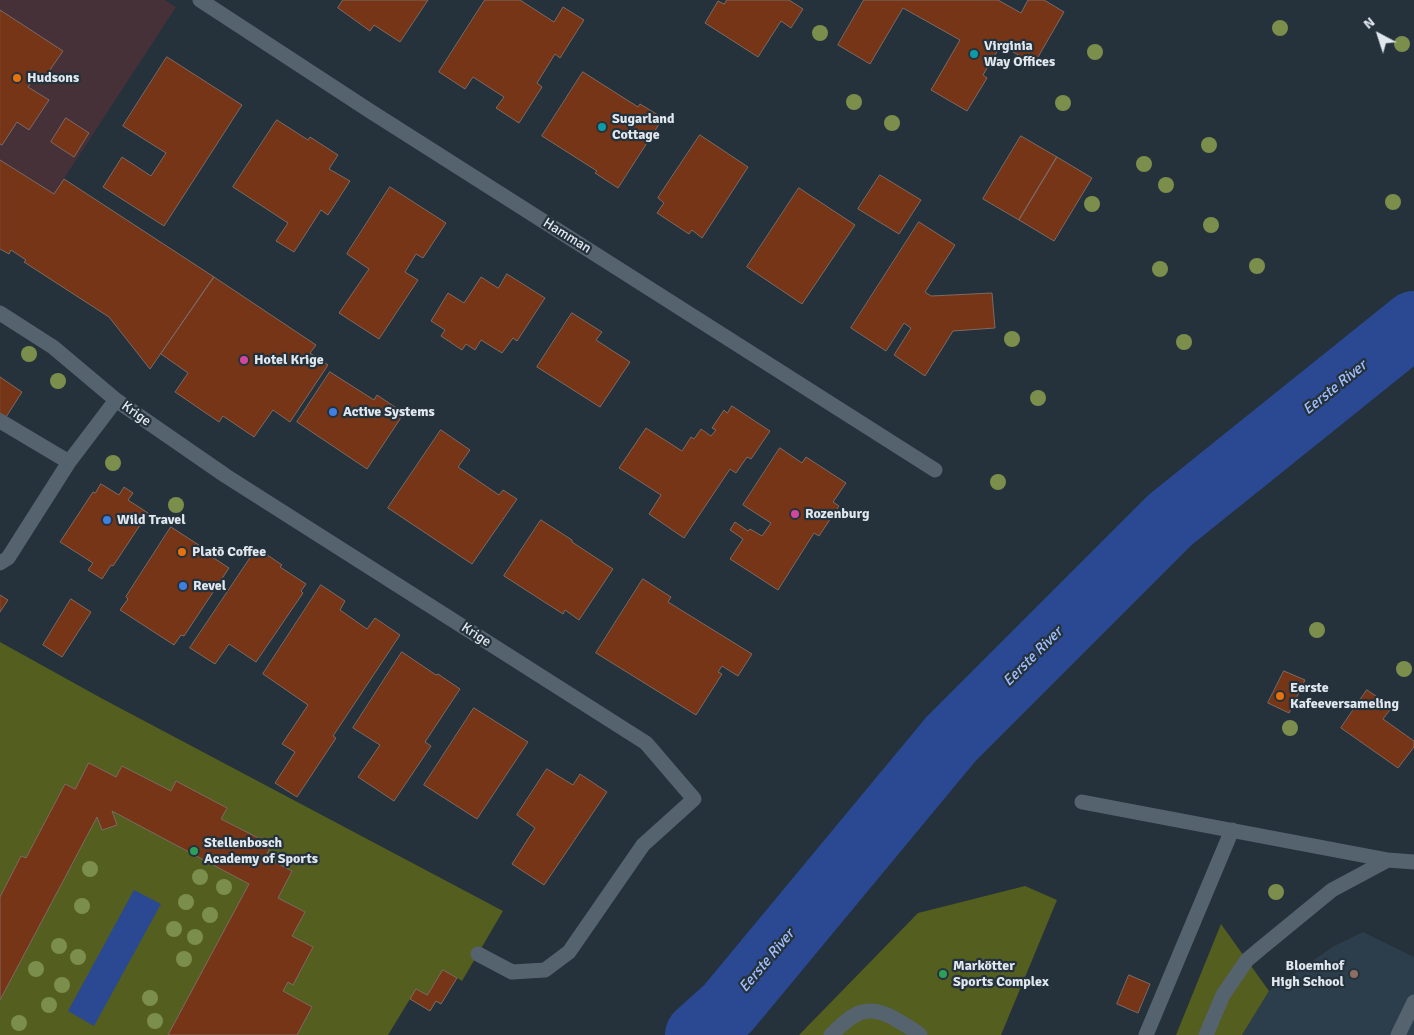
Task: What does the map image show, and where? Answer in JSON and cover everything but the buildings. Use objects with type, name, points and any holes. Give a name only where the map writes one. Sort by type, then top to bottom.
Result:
[{"type":"street","name":"Hamman","points":[[200,0],[370,111],[935,470]]},
{"type":"street","name":"Krige","points":[[0,313],[53,347],[116,400],[226,476],[646,743],[694,799],[643,845],[569,952],[545,970],[512,972],[478,954]]},
{"type":"street","points":[[0,563],[8,558],[69,462],[116,400]]},
{"type":"street","points":[[0,421],[69,462]]},
{"type":"street","points":[[1082,802],[1388,860],[1414,862]]},
{"type":"street","points":[[1146,1035],[1232,830]]},
{"type":"street","points":[[1206,1035],[1223,995],[1247,960],[1332,890],[1388,860]]},
{"type":"street","points":[[1398,1035],[1414,1002]]},
{"type":"street","points":[[831,1035],[850,1018],[867,1010],[886,1013],[920,1035]]},
{"type":"shaded area","points":[[0,0],[165,0],[176,7],[54,194],[0,160]]},
{"type":"shaded area","name":"Bloemhof High School","points":[[1363,932],[1414,957],[1414,1035],[1242,1035],[1269,991],[1334,946]]},
{"type":"green space","name":"Stellenbosch Academy of Sports","points":[[0,642],[101,698],[503,911],[462,981],[457,978],[441,1004],[436,1001],[430,1011],[410,999],[388,1035],[0,1035]]},
{"type":"green space","name":"Markötter Sports Complex","points":[[1025,886],[1057,900],[1001,1035],[799,1035],[918,913]]},
{"type":"green space","points":[[1221,924],[1269,991],[1242,1035],[1176,1035]]},
{"type":"water","points":[[134,890],[161,904],[94,1026],[68,1011]]},
{"type":"waterway","name":"Eerste River","points":[[698,1035],[728,1008],[951,739],[1170,520],[1414,324]]},
{"type":"place","name":"Virginia Way Offices","points":[[974,54]]},
{"type":"place","name":"Hudsons","points":[[17,78]]},
{"type":"place","name":"Sugarland Cottage","points":[[602,127]]},
{"type":"place","name":"Hotel Krige","points":[[244,360]]},
{"type":"place","name":"Active Systems","points":[[333,412]]},
{"type":"place","name":"Rozenburg","points":[[795,514]]},
{"type":"place","name":"Wild Travel","points":[[107,520]]},
{"type":"place","name":"Platō Coffee","points":[[182,552]]},
{"type":"place","name":"Revel","points":[[183,586]]},
{"type":"place","name":"Eerste Kafeeversameling","points":[[1280,696]]},
{"type":"place","name":"Stellenbosch Academy of Sports","points":[[194,851]]},
{"type":"place","name":"Markötter Sports Complex","points":[[943,974]]},
{"type":"place","name":"Bloemhof High School","points":[[1354,974]]}]
